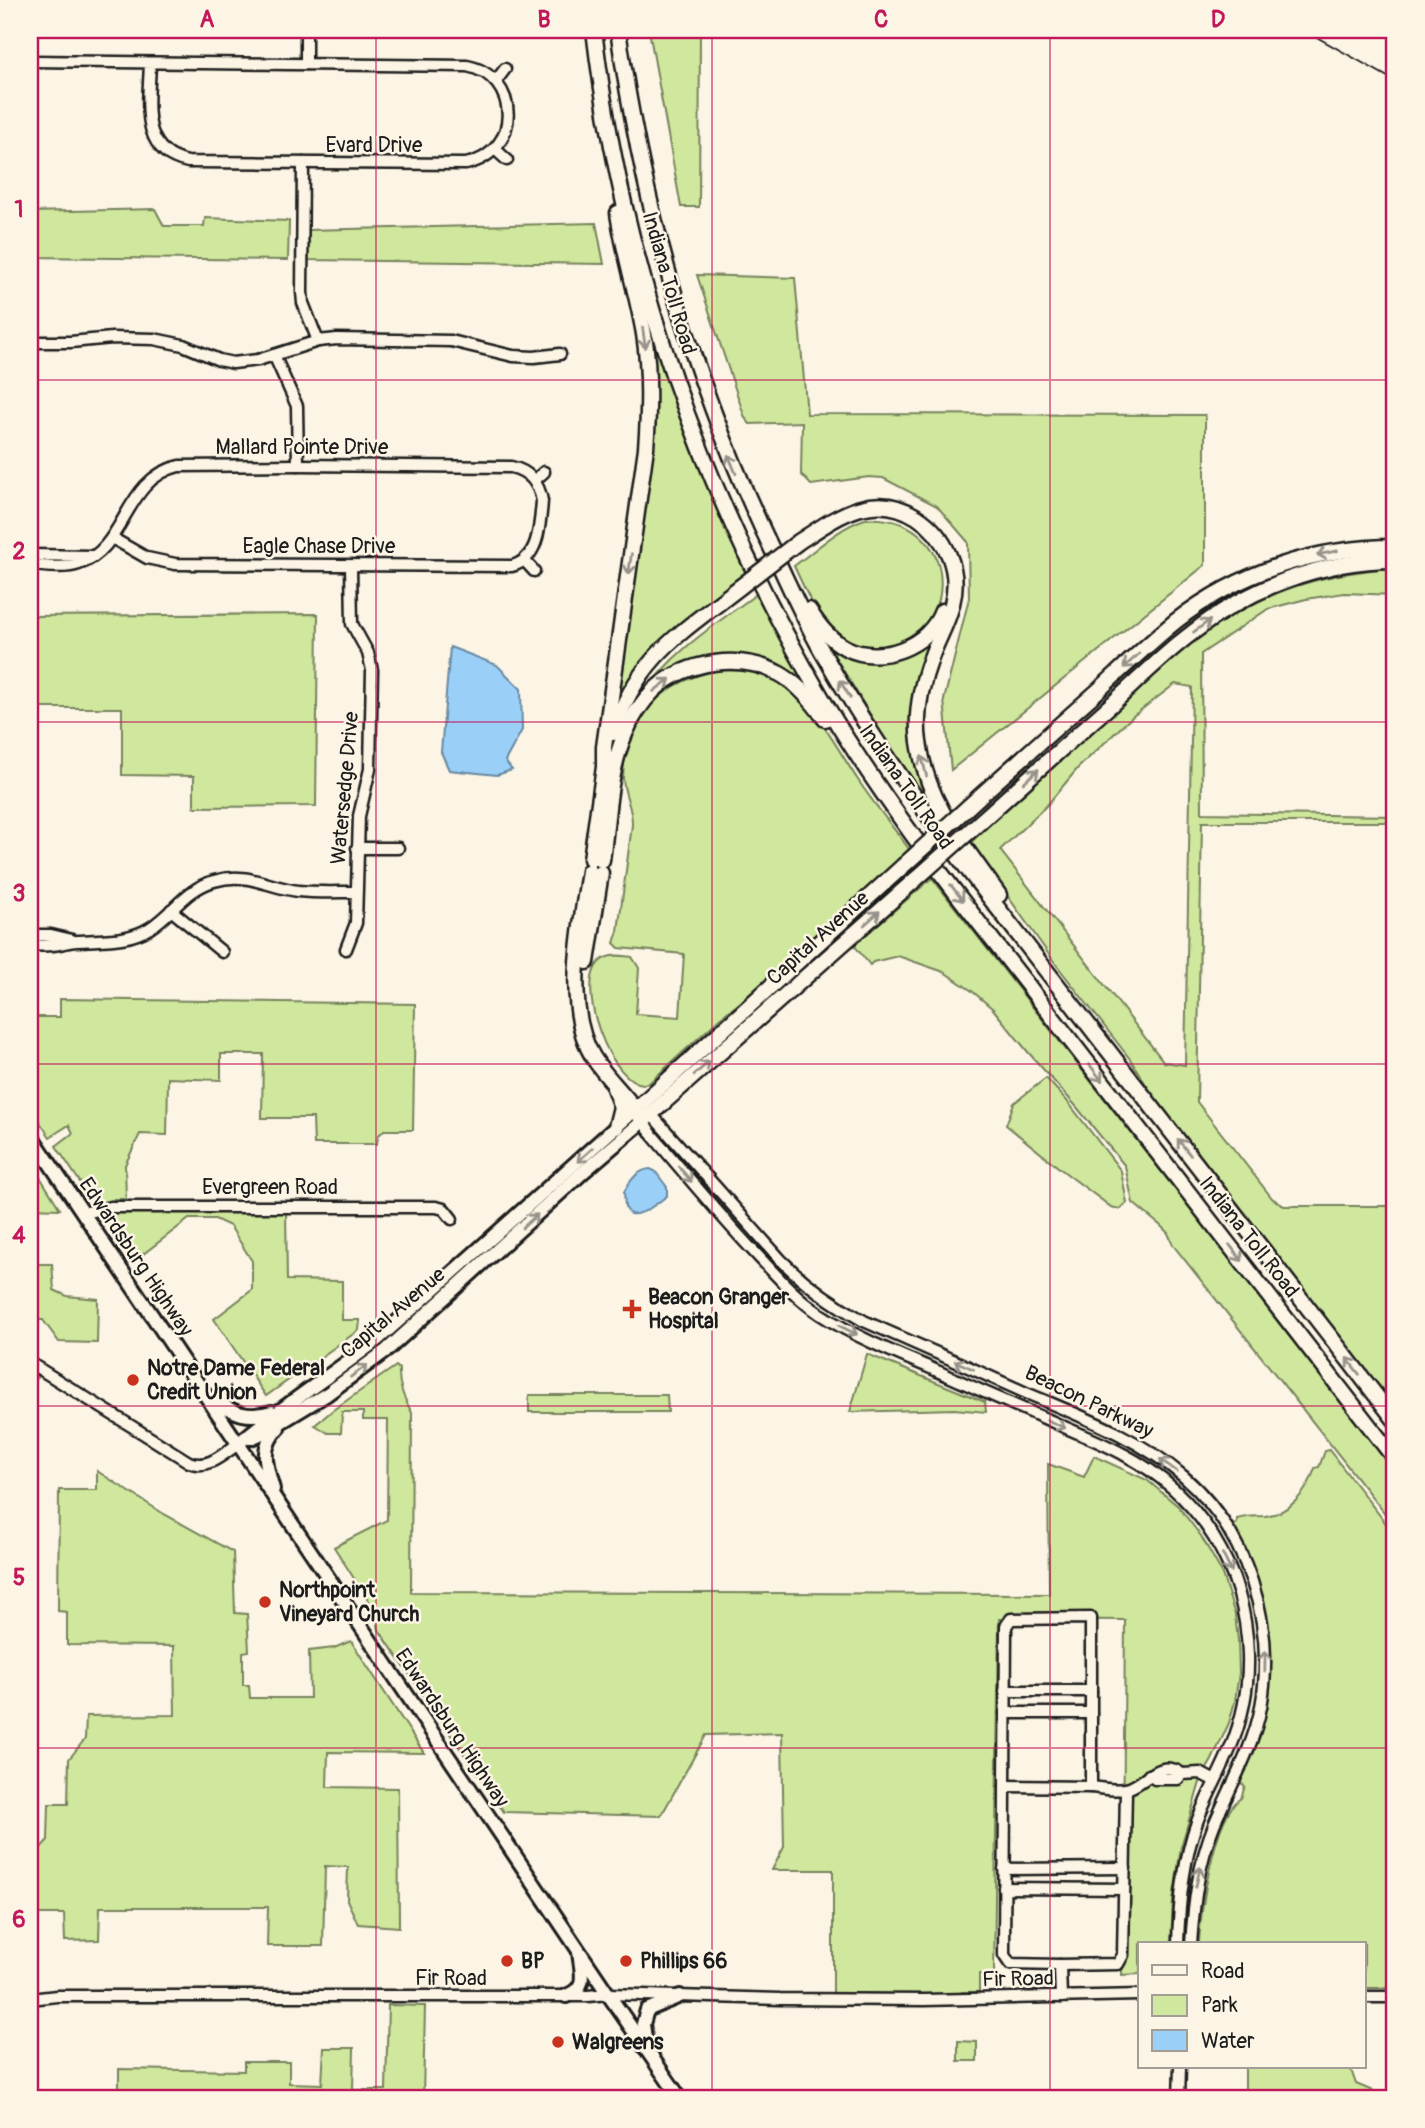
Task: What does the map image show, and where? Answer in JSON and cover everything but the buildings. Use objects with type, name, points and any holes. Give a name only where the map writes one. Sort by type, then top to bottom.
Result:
[{"type":"highway","name":"Indiana Toll Road","points":[[594,30],[624,202],[645,285],[672,371],[735,531],[796,653],[828,708],[935,866],[1395,1459]]},
{"type":"highway","name":"Indiana Toll Road","points":[[618,30],[634,132],[660,247],[700,378],[747,498],[821,650],[917,802],[1395,1420]]},
{"type":"highway","points":[[601,77],[604,130],[619,220],[644,336],[648,388],[646,447],[604,747],[610,763]]},
{"type":"highway","points":[[747,498],[768,531],[815,620],[831,638],[849,649],[871,654],[893,653],[912,645],[927,634],[940,617],[947,599],[948,578],[945,561],[925,530],[905,517],[869,512],[856,515],[799,548]]},
{"type":"highway","points":[[643,1112],[600,1053],[592,1036],[585,1008],[584,981],[596,866],[619,713],[638,676],[671,641],[742,591],[842,514],[856,509],[875,506],[912,514],[930,525],[944,543],[953,563],[953,604],[930,659],[918,709],[918,738],[923,767],[934,800],[1045,959],[1061,990]]},
{"type":"highway","name":"Capital Avenue","points":[[643,1112],[903,866],[1162,633],[1215,595],[1255,574],[1291,561],[1337,551],[1395,547]]},
{"type":"highway","name":"Capital Avenue","points":[[643,1112],[916,879],[1174,648],[1222,612],[1262,590],[1317,570],[1355,563],[1395,560]]},
{"type":"highway","points":[[610,763],[637,711],[654,690],[672,677],[714,663],[761,667],[780,674],[816,706],[872,787],[898,814]]},
{"type":"highway","points":[[596,866],[576,980],[577,1009],[580,1029],[588,1048],[618,1097],[621,1107],[616,1127]]},
{"type":"highway","points":[[606,1075],[643,1112]]},
{"type":"main road","name":"Capital Avenue","points":[[286,1413],[378,1339],[616,1127],[643,1112]]},
{"type":"main road","name":"Capital Avenue","points":[[238,1444],[286,1413],[349,1378],[387,1350],[582,1173],[643,1112]]},
{"type":"main road","name":"Edwardsburg Highway","points":[[30,1134],[35,1147],[83,1213],[680,2098]]},
{"type":"main road","points":[[207,1397],[235,1413],[244,1415],[286,1413]]},
{"type":"main road","points":[[280,1506],[268,1472],[266,1447],[286,1413]]},
{"type":"main road","points":[[566,1996],[581,1987],[579,1952]]},
{"type":"main road","points":[[646,2049],[643,2024],[647,2010],[680,1996]]},
{"type":"street","points":[[306,30],[306,64]]},
{"type":"street","points":[[30,61],[467,66],[485,72],[496,82],[504,95],[507,114],[504,136],[496,150],[507,160]]},
{"type":"street","name":"Evard Drive","points":[[150,62],[150,128],[157,144],[173,157],[188,162],[466,164],[484,159],[496,150]]},
{"type":"street","points":[[496,82],[505,69]]},
{"type":"street","points":[[303,163],[302,292],[303,303],[318,341]]},
{"type":"street","points":[[30,342],[154,339],[183,345],[233,363],[250,362],[318,341],[350,339],[451,341],[513,355],[534,357],[560,354]]},
{"type":"street","points":[[274,355],[297,406],[298,465]]},
{"type":"street","name":"Mallard Pointe Drive","points":[[30,565],[79,565],[112,538],[143,487],[171,468],[298,465],[511,467],[526,472],[535,480]]},
{"type":"street","points":[[534,571],[527,559],[535,543],[542,501],[535,480],[544,472]]},
{"type":"street","name":"Eagle Chase Drive","points":[[112,538],[147,558],[167,564],[512,566],[527,559]]},
{"type":"street","points":[[30,555],[92,556]]},
{"type":"street","name":"Watersedge Drive","points":[[346,949],[356,923],[359,817],[370,769],[372,670],[368,653],[352,624],[351,566]]},
{"type":"street","points":[[357,848],[398,848]]},
{"type":"street","points":[[30,945],[113,940],[133,936],[148,930],[193,890],[224,878],[250,878],[296,891],[356,892]]},
{"type":"street","points":[[171,909],[222,952]]},
{"type":"street","points":[[30,935],[51,935],[76,941]]},
{"type":"street","name":"Beacon Parkway","points":[[643,1112],[653,1136],[736,1232],[787,1287],[817,1312],[901,1356],[1124,1454],[1176,1491],[1200,1516],[1217,1541],[1233,1574],[1246,1626],[1248,1684],[1230,1750],[1197,1822],[1187,1857],[1178,1942]]},
{"type":"street","name":"Beacon Parkway","points":[[643,1112],[781,1260],[831,1302],[864,1321],[1131,1441],[1182,1475],[1207,1500],[1226,1527],[1240,1552],[1258,1603],[1265,1647],[1264,1678],[1255,1729],[1243,1762],[1213,1826],[1200,1866],[1191,1942]]},
{"type":"street","name":"Evergreen Road","points":[[83,1213],[111,1207],[436,1207],[444,1209],[452,1219]]},
{"type":"street","points":[[30,1363],[196,1465],[210,1463],[238,1444]]},
{"type":"street","points":[[1091,1787],[1091,1618],[1011,1619],[1006,1626],[1004,1868],[1004,1955],[1010,1964],[1118,1964],[1123,1955],[1126,1789]]},
{"type":"street","points":[[1005,1691],[1091,1691]]},
{"type":"street","points":[[1005,1713],[1091,1713]]},
{"type":"street","points":[[1005,1786],[1126,1789],[1149,1775],[1155,1779],[1178,1779],[1182,1774],[1200,1773],[1215,1781]]},
{"type":"street","points":[[1004,1868],[1125,1868]]},
{"type":"street","points":[[1004,1888],[1124,1889]]},
{"type":"street","points":[[1060,1965],[1061,1997]]},
{"type":"street","name":"Fir Road","points":[[30,2002],[57,1996],[608,1994],[910,2000],[1138,1995]]},
{"type":"street","points":[[1366,1997],[1395,1997]]},
{"type":"street","points":[[1180,2068],[1180,2098]]},
{"type":"green space","points":[[649,30],[700,30],[699,207],[681,207]]},
{"type":"green space","points":[[155,209],[164,226],[204,226],[205,218],[289,221],[288,260],[30,257],[30,212]]},
{"type":"green space","points":[[596,223],[604,264],[308,260],[307,230]]},
{"type":"green space","points":[[697,275],[795,278],[807,414],[1205,415],[1205,565],[951,770],[944,700],[969,598],[968,542],[937,506],[883,478],[869,477],[811,485],[801,474],[802,422],[750,424],[745,418]]},
{"type":"green space","points":[[642,301],[690,439],[747,574],[656,646],[632,675],[614,708],[648,456]]},
{"type":"green space","points":[[865,519],[899,523],[923,538],[937,559],[941,584],[936,609],[922,630],[901,644],[871,647],[838,635],[818,613],[794,566],[837,533]]},
{"type":"green space","points":[[1395,569],[1395,595],[1344,593],[1268,609],[1201,654],[1202,813],[1395,816],[1395,822],[1202,822],[1197,1102],[1272,1198],[1284,1206],[1395,1206],[1395,1407],[1155,1099],[1130,1059],[1055,963],[970,843],[1184,648],[1207,631],[1276,594],[1325,578]],"holes":[[[1175,684],[1192,687],[1185,1065],[1164,1062],[1000,850],[1048,804],[1078,768],[1133,716]]]},
{"type":"green space","points":[[758,593],[813,696],[801,686],[726,659],[642,696],[680,652]]},
{"type":"green space","points":[[318,614],[316,806],[194,807],[194,776],[122,775],[122,708],[30,708],[30,616]]},
{"type":"green space","points":[[936,629],[917,702],[942,822],[896,757],[823,637],[864,657]]},
{"type":"green space","points":[[720,670],[760,674],[782,684],[805,703],[870,798],[909,849],[893,867],[649,1083],[635,1082],[622,1071],[600,1031],[593,1008],[591,986],[595,969],[608,957],[632,957],[639,968],[636,1014],[680,1017],[684,954],[619,948],[614,943],[618,931],[632,825],[623,783],[625,756],[631,737],[651,705],[681,683]]},
{"type":"green space","points":[[913,866],[916,871],[748,1021],[745,1017]]},
{"type":"green space","points":[[932,878],[1395,1471],[1395,1526],[1173,1245],[1168,1233],[1133,1203],[1125,1166],[993,1009],[944,972],[898,956],[870,965],[854,945]]},
{"type":"green space","points":[[60,999],[415,1004],[413,1130],[384,1130],[378,1136],[377,1144],[314,1144],[313,1118],[262,1118],[263,1054],[221,1054],[221,1080],[168,1078],[167,1135],[140,1134],[125,1165],[126,1199],[114,1199],[114,1204],[94,1203],[56,1146],[73,1133],[69,1125],[50,1137],[30,1108],[30,1017],[60,1017]]},
{"type":"green space","points":[[1046,1078],[1121,1171],[1127,1203],[1120,1209],[1111,1207],[1006,1125],[1014,1103]]},
{"type":"green space","points":[[30,1161],[60,1209],[30,1208]]},
{"type":"green space","points":[[286,1210],[287,1280],[342,1281],[342,1320],[360,1320],[359,1330],[266,1396],[214,1319],[252,1290],[252,1261],[230,1226],[215,1219],[189,1219],[134,1261],[105,1217],[113,1211]]},
{"type":"green space","points":[[30,1264],[52,1264],[54,1290],[67,1296],[98,1299],[97,1343],[59,1342],[43,1320],[30,1320]]},
{"type":"green space","points":[[867,1354],[985,1402],[986,1412],[954,1409],[850,1412]]},
{"type":"green space","points":[[396,1366],[399,1369],[402,1392],[412,1413],[411,1592],[1049,1594],[1048,1464],[1084,1477],[1094,1456],[1147,1480],[1178,1506],[1201,1536],[1221,1571],[1235,1615],[1238,1640],[1239,1673],[1229,1723],[1201,1779],[1181,1847],[1173,1900],[1171,1942],[1138,1942],[1138,1974],[1122,1975],[1125,1620],[999,1619],[994,1975],[979,1974],[979,1992],[962,1992],[957,1995],[833,1993],[833,1870],[772,1870],[784,1847],[782,1733],[706,1735],[661,1816],[504,1812],[379,1630],[376,1613],[334,1547],[387,1520],[388,1420],[363,1420],[363,1412],[342,1412],[341,1433],[328,1433],[315,1425]]},
{"type":"green space","points":[[30,1376],[38,1376],[33,1384],[30,1478]]},
{"type":"green space","points":[[529,1395],[667,1395],[668,1412],[529,1412]]},
{"type":"green space","points":[[1329,1450],[1395,1535],[1395,1988],[1366,1988],[1366,1942],[1199,1942],[1210,1865],[1223,1823],[1231,1808],[1241,1798],[1245,1786],[1241,1783],[1241,1777],[1269,1656],[1266,1617],[1259,1587],[1232,1527],[1237,1523],[1237,1519],[1274,1514],[1290,1506],[1303,1493],[1315,1468],[1319,1467],[1325,1451]]},
{"type":"green space","points":[[97,1471],[164,1514],[233,1552],[235,1613],[247,1614],[249,1651],[243,1652],[243,1685],[249,1685],[250,1698],[310,1698],[309,1651],[334,1648],[351,1641],[424,1753],[328,1752],[327,1787],[398,1788],[399,1927],[358,1924],[347,1900],[348,1867],[325,1866],[323,1946],[267,1946],[268,1907],[100,1907],[99,1940],[65,1941],[64,1914],[34,1914],[33,1856],[48,1840],[49,1804],[68,1804],[69,1759],[85,1739],[86,1716],[175,1715],[174,1646],[67,1645],[67,1612],[58,1611],[59,1490],[97,1490]]},
{"type":"green space","points":[[388,2005],[425,2006],[423,2098],[119,2098],[119,2069],[244,2071],[244,2062],[289,2062],[289,2083],[322,2084],[324,2048],[354,2048],[353,2090],[386,2090]]},
{"type":"green space","points":[[958,2041],[977,2042],[977,2061],[958,2061]]},
{"type":"green space","points":[[1245,2068],[1350,2068],[1356,2084],[1382,2095],[1382,2098],[1245,2098]]},
{"type":"water","points":[[450,647],[497,665],[521,689],[522,730],[505,761],[512,770],[497,775],[449,770],[441,752]]},
{"type":"water","points":[[650,1169],[655,1171],[667,1187],[667,1196],[645,1211],[630,1214],[625,1207],[624,1192],[634,1177]]},
{"type":"railway","points":[[1304,30],[1395,81]]},
{"type":"place","name":"Beacon Granger Hospital","points":[[632,1309]]},
{"type":"place","name":"Notre Dame Federal Credit Union","points":[[133,1380]]},
{"type":"place","name":"Northpoint Vineyard Church","points":[[265,1602]]},
{"type":"place","name":"BP","points":[[507,1961]]},
{"type":"place","name":"Phillips 66","points":[[626,1961]]},
{"type":"place","name":"Walgreens","points":[[558,2042]]}]
